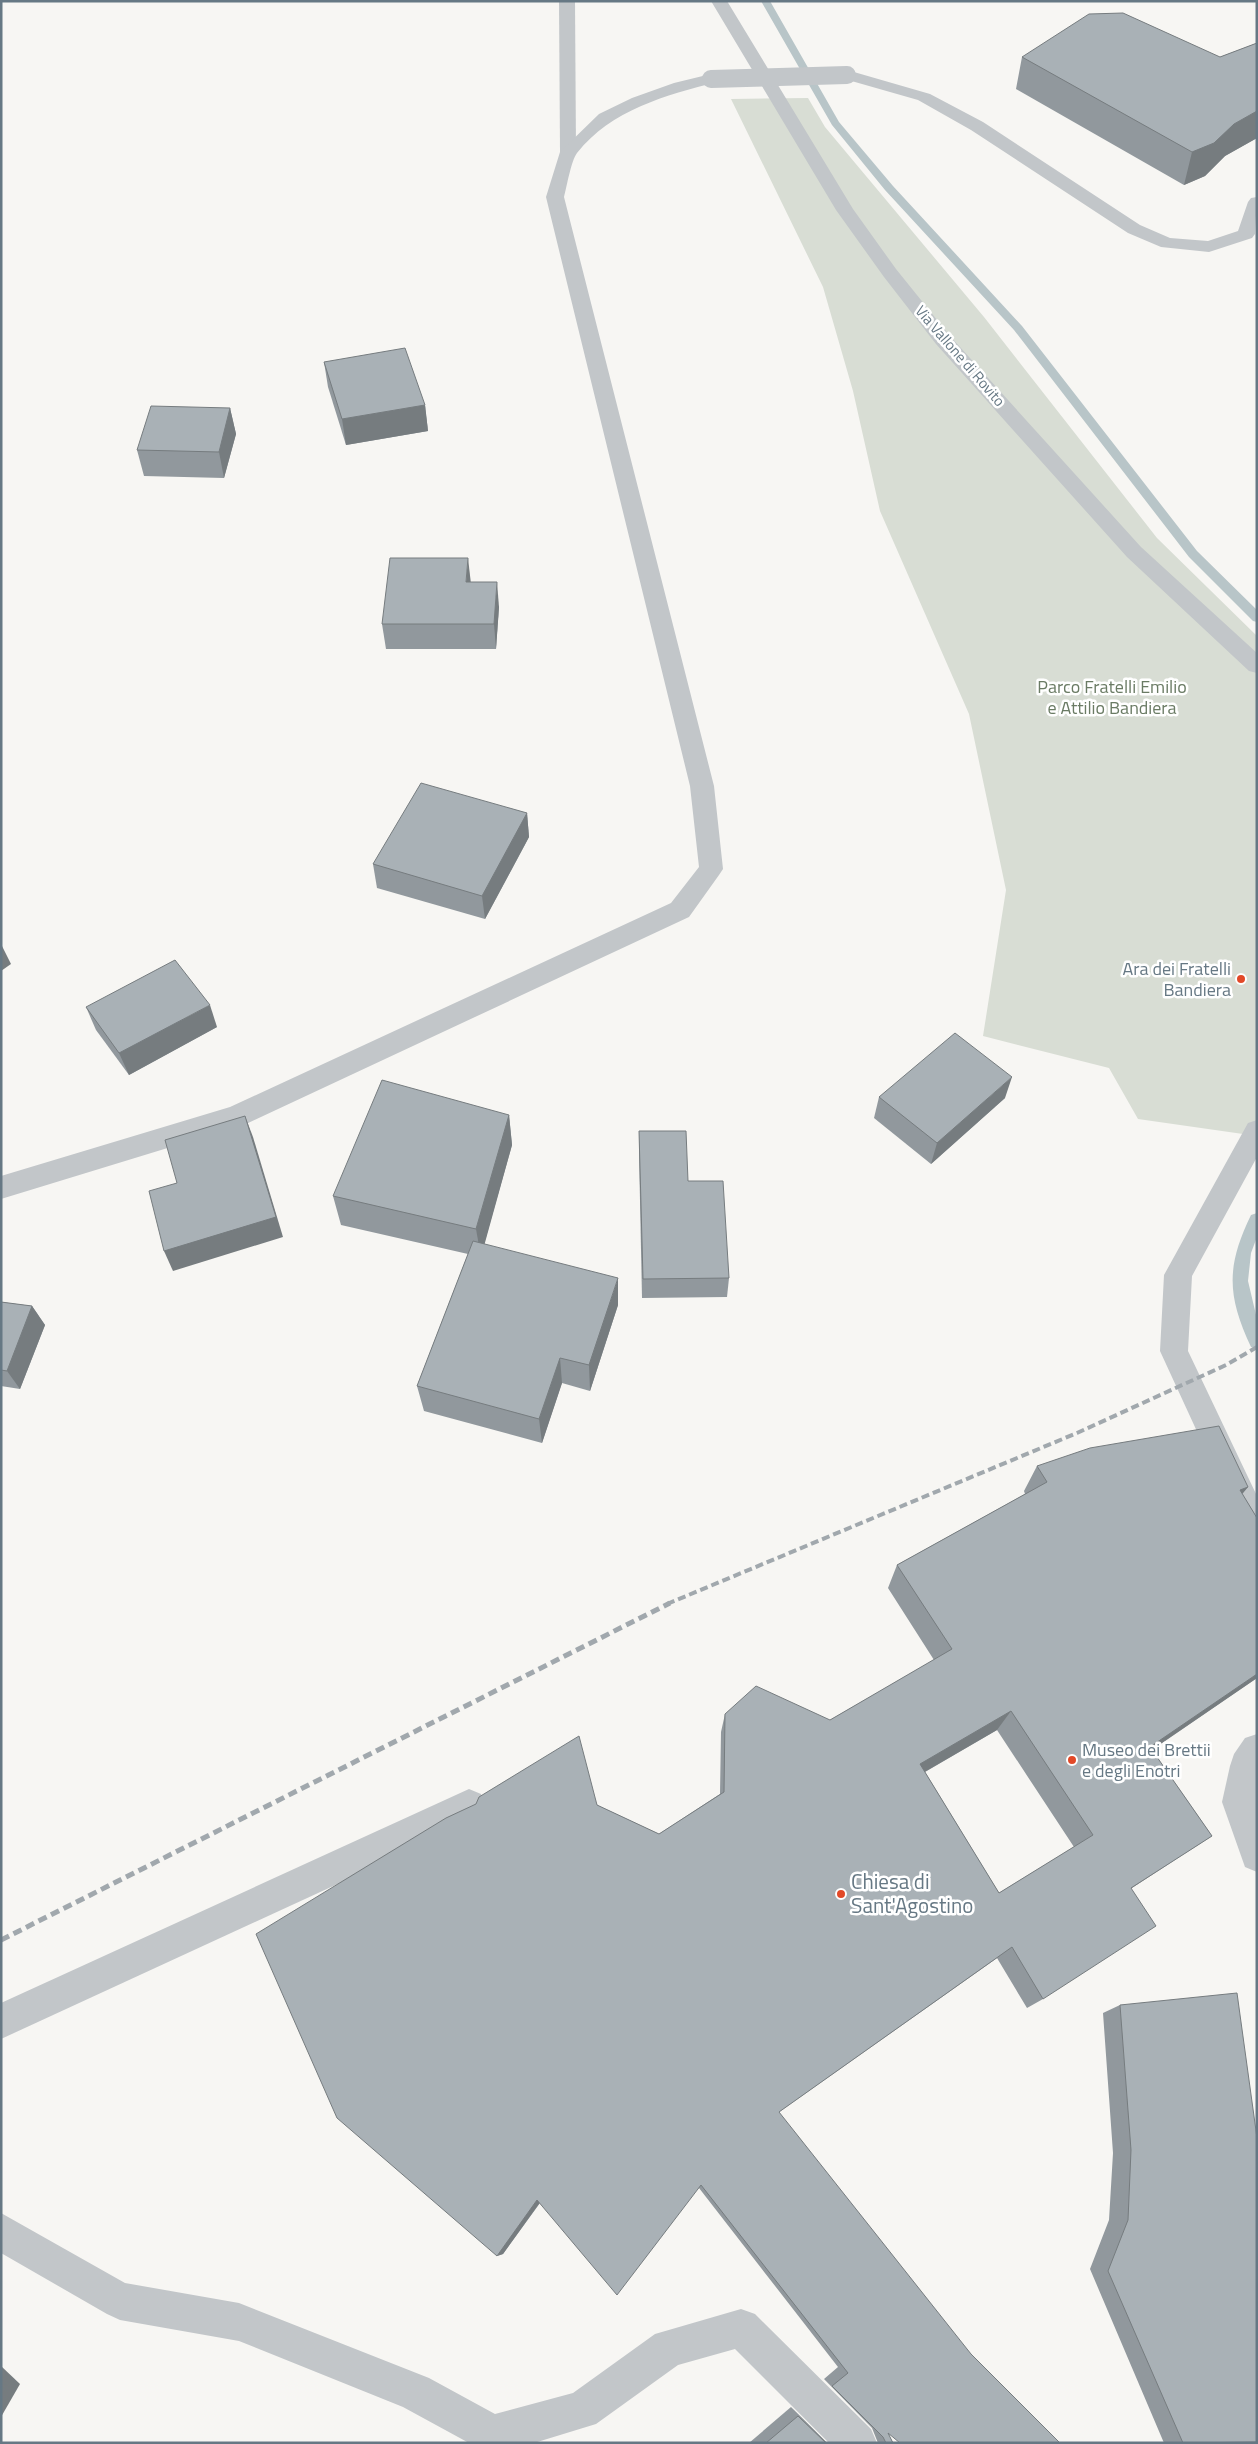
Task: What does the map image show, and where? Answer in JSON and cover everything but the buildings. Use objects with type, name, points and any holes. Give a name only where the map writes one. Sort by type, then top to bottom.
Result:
[{"type":"street","points":[[1,1188],[237,1116],[680,910],[710,869],[702,786],[555,197],[568,152],[567,1]]},
{"type":"street","name":"Via Vallone di Rovito","points":[[719,1],[845,210],[890,273],[943,340],[1134,552],[1257,666]]},
{"type":"street","points":[[568,152],[605,118],[638,101],[680,86],[711,79],[847,75],[924,96],[977,126],[1134,229],[1167,243],[1209,247],[1246,234],[1257,202]]},
{"type":"street","points":[[1257,1131],[1178,1275],[1174,1351],[1222,1457],[1257,1528]]},
{"type":"street","points":[[1257,1750],[1246,1766],[1239,1802],[1257,1855]]},
{"type":"street","points":[[1,2022],[469,1806]]},
{"type":"street","points":[[1,2232],[120,2301],[239,2322],[415,2392],[493,2434],[582,2410],[669,2348],[741,2328],[857,2443]]},
{"type":"green space","name":"Parco Fratelli Emilio e Attilio Bandiera","points":[[808,98],[825,127],[984,317],[1157,538],[1257,636],[1257,1136],[1138,1119],[1109,1068],[983,1036],[1006,890],[969,714],[880,511],[853,391],[823,287],[731,99]]},
{"type":"waterway","points":[[765,1],[835,123],[889,188],[1018,328],[1193,554],[1257,618]]},
{"type":"waterway","points":[[1257,1220],[1248,1237],[1240,1267],[1240,1281],[1245,1309],[1257,1342]]},
{"type":"railway","points":[[667,1604],[1077,1433],[1226,1365],[1257,1347]]},
{"type":"railway","points":[[1,1940],[670,1603]]},
{"type":"place","name":"Ara dei Fratelli Bandiera","points":[[1241,979]]},
{"type":"place","name":"Museo dei Brettii e degli Enotri","points":[[1072,1760]]},
{"type":"place","name":"Chiesa di Sant'Agostino","points":[[841,1894]]}]
